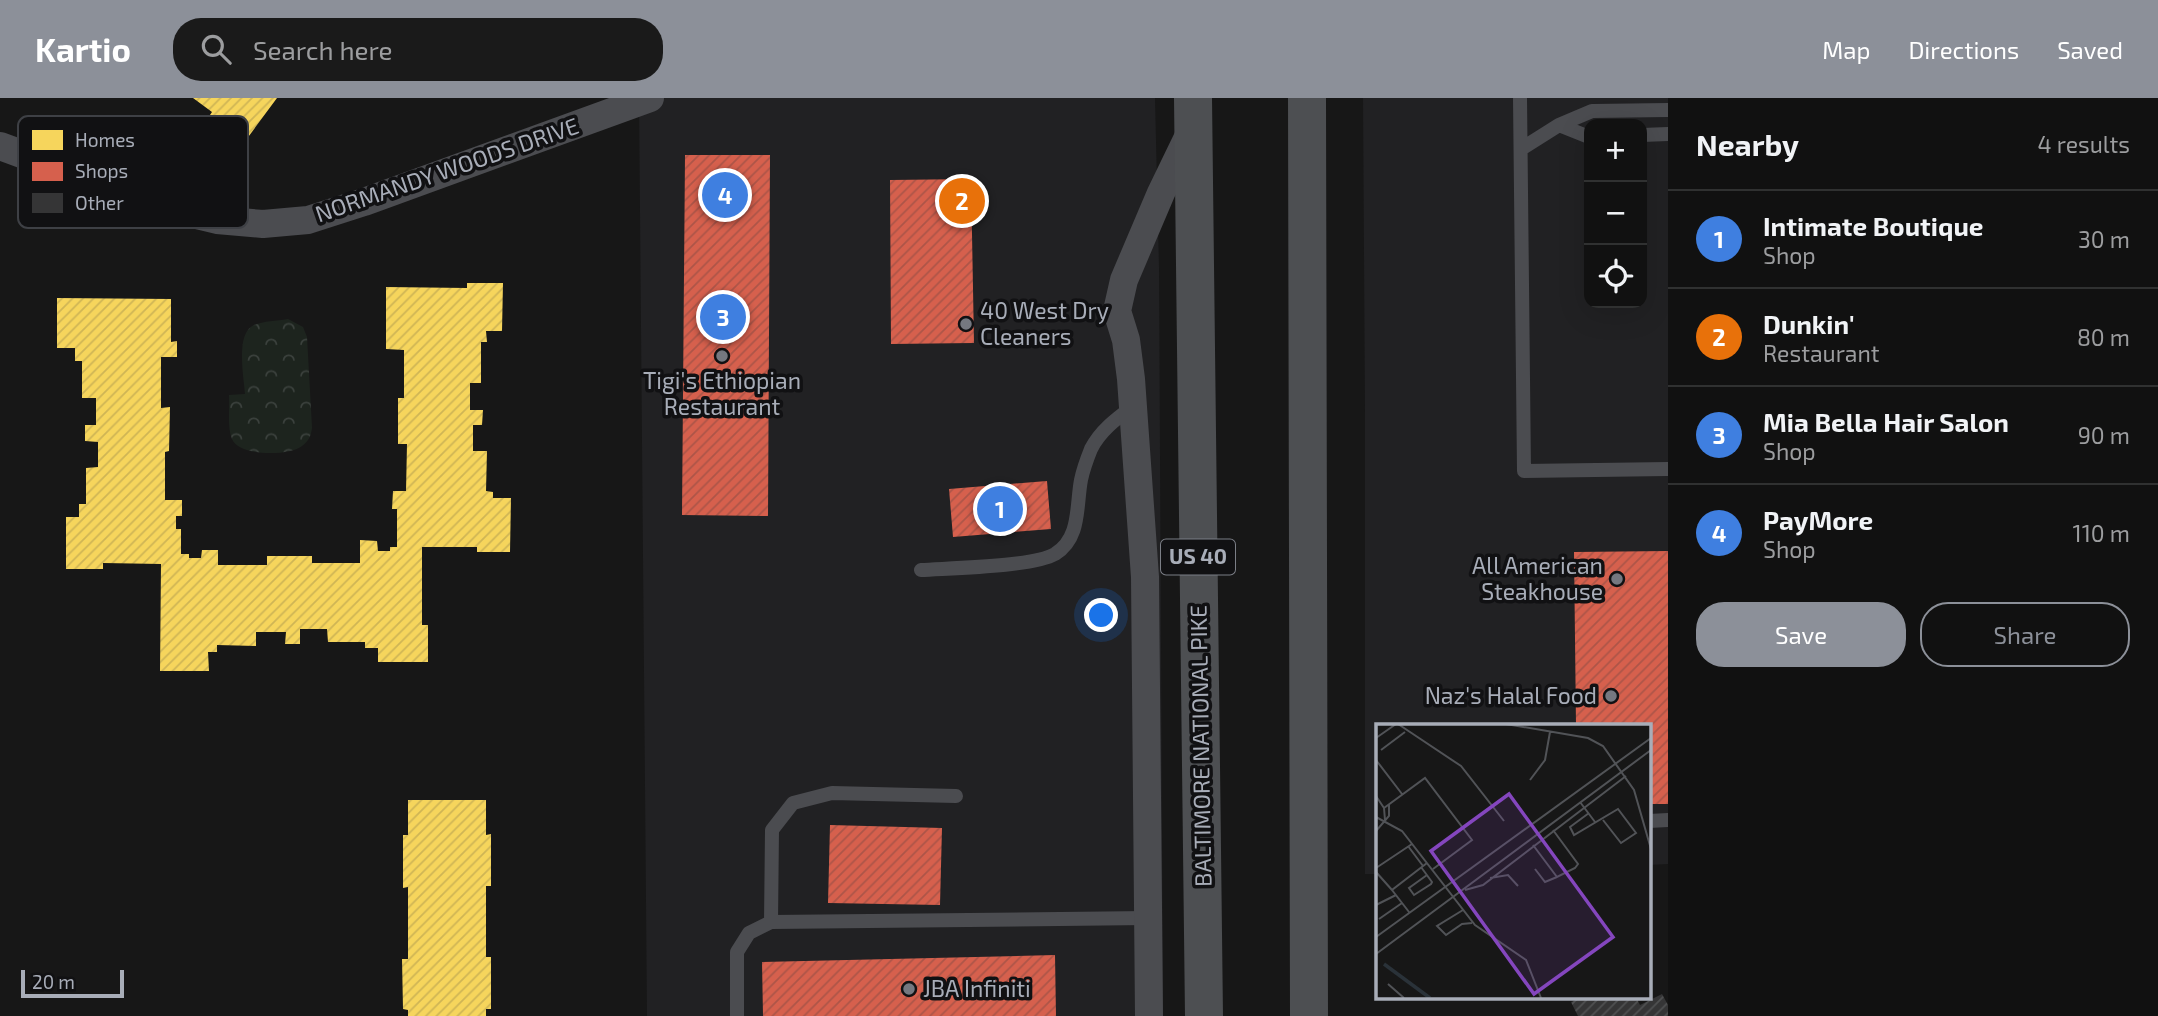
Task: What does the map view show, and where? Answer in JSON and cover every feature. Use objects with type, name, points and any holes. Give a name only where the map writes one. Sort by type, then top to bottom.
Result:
[{"type":"main road","points":[[1307,98],[1309,1016]]},
{"type":"main road","name":"BALTIMORE NATIONAL PIKE","points":[[1193,113],[1204,1016]]},
{"type":"street","name":"NORMANDY WOODS DRIVE","points":[[248,223],[263,224],[309,219],[364,202],[650,98]]},
{"type":"street","points":[[1149,1016],[1145,577],[1126,340],[1116,311],[1124,280],[1193,113]]},
{"type":"street","name":"NORMANDY WOODS DRIVE","points":[[0,146],[18,153]]},
{"type":"lane","points":[[1520,98],[1524,471],[1668,469]]},
{"type":"lane","points":[[1521,149],[1559,125],[1592,111],[1668,110]]},
{"type":"lane","points":[[1559,125],[1584,135]]},
{"type":"lane","points":[[1647,135],[1668,134]]},
{"type":"lane","points":[[921,570],[1037,561],[1056,553],[1071,538],[1077,519],[1081,478],[1091,448],[1109,424],[1132,407]]},
{"type":"lane","points":[[771,922],[772,830],[793,803],[832,793],[956,796]]},
{"type":"lane","points":[[1650,821],[1668,820]]},
{"type":"lane","points":[[737,1016],[737,952],[750,933],[771,922],[1148,918]]},
{"type":"shaded area","points":[[639,98],[1155,98],[1159,267],[1163,1016],[647,1016]]},
{"type":"shaded area","points":[[1363,98],[1668,98],[1668,864],[1650,865],[1650,724],[1376,724],[1376,874],[1365,874]]},
{"type":"green space","points":[[288,319],[303,327],[307,337],[312,428],[306,442],[296,449],[276,453],[254,452],[237,445],[232,439],[229,395],[245,394],[242,356],[244,337],[248,330],[254,325]]},
{"type":"building: Homes","points":[[193,98],[277,98],[248,137],[248,116],[209,116],[212,112]]},
{"type":"building: Homes","points":[[467,283],[503,283],[502,331],[486,331],[487,342],[481,342],[481,383],[470,383],[470,410],[483,410],[482,425],[473,425],[473,451],[487,451],[486,491],[493,492],[493,498],[511,498],[510,552],[477,552],[477,547],[422,547],[422,625],[428,625],[428,662],[378,662],[378,648],[365,648],[365,642],[328,642],[327,629],[300,629],[300,644],[285,644],[286,632],[256,632],[256,646],[217,645],[217,652],[208,652],[209,671],[160,671],[161,564],[103,563],[103,569],[66,569],[66,517],[79,517],[79,504],[86,504],[86,468],[98,467],[98,442],[85,441],[85,425],[96,425],[96,398],[82,398],[82,361],[75,361],[75,348],[57,348],[57,298],[171,299],[171,342],[177,341],[177,357],[161,357],[161,408],[170,407],[169,451],[165,452],[165,500],[182,500],[182,516],[176,516],[176,529],[181,529],[181,554],[189,554],[189,558],[201,558],[202,550],[218,550],[218,565],[267,565],[267,556],[312,556],[312,563],[360,563],[360,540],[377,541],[378,551],[390,551],[390,547],[397,547],[397,509],[392,509],[393,491],[406,491],[407,444],[398,444],[398,398],[404,398],[404,350],[386,349],[386,287],[467,288]]},
{"type":"building: Homes","points":[[408,800],[486,800],[486,835],[491,834],[491,886],[486,886],[486,957],[491,957],[491,1009],[486,1009],[486,1016],[408,1016],[408,1010],[403,1009],[402,959],[408,959],[408,887],[403,888],[403,835],[408,835]]},
{"type":"building: Shops","points":[[685,155],[770,155],[768,516],[682,515]]},
{"type":"building: Shops","points":[[971,179],[974,343],[891,344],[890,180]]},
{"type":"building: Shops","points":[[1047,481],[1051,529],[953,537],[949,489]]},
{"type":"building: Shops","points":[[1668,551],[1668,804],[1650,804],[1650,724],[1576,724],[1574,552]]},
{"type":"building: Shops","points":[[830,825],[942,828],[940,905],[828,903]]},
{"type":"building: Shops","name":"JBA Infiniti","points":[[1055,955],[1056,1016],[763,1016],[762,962]]},
{"type":"building: Other","points":[[1662,994],[1668,1005],[1668,1016],[1578,1016],[1571,1002],[1581,998],[1636,998],[1640,1005]]},
{"type":"place","name":"PayMore","points":[[725,195]]},
{"type":"place","name":"Dunkin'","points":[[962,201]]},
{"type":"place","name":"Mia Bella Hair Salon","points":[[723,317]]},
{"type":"place","name":"40 West Dry Cleaners","points":[[966,324]]},
{"type":"place","name":"Tigi's Ethiopian Restaurant","points":[[722,356]]},
{"type":"place","name":"Intimate Boutique","points":[[1000,509]]},
{"type":"place","name":"All American Steakhouse","points":[[1617,579]]},
{"type":"place","name":"Naz's Halal Food","points":[[1611,696]]},
{"type":"place","name":"JBA Infiniti","points":[[909,989]]}]
